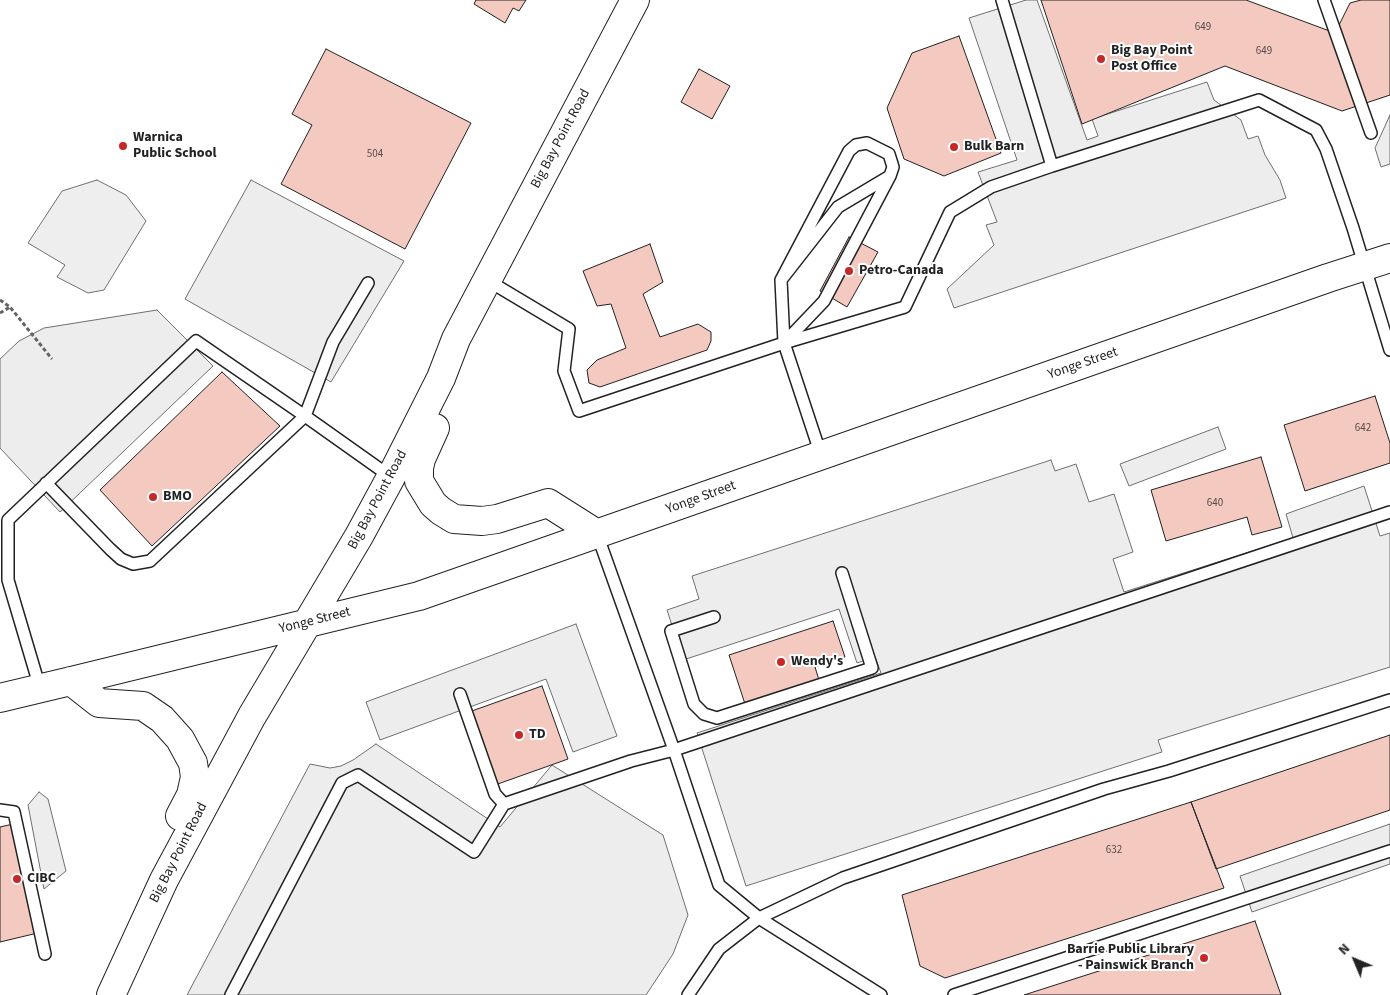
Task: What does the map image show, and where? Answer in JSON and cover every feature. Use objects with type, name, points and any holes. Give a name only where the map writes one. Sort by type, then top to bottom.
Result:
[{"type":"main road","name":"Big Bay Point Road","points":[[111,995],[164,880],[252,716],[359,536],[391,478],[441,378],[456,339],[635,0]]},
{"type":"main road","name":"Yonge Street","points":[[0,698],[418,596],[1390,258]]},
{"type":"main road","points":[[441,378],[440,417],[421,458],[419,468],[420,481],[433,504],[441,512],[454,519],[482,521],[497,519],[548,503],[597,534]]},
{"type":"main road","points":[[71,681],[99,703],[143,706],[162,719],[180,739],[193,762],[195,777],[191,795],[167,840],[164,880]]},
{"type":"lane","points":[[1002,0],[1052,166]]},
{"type":"lane","points":[[1324,0],[1371,133]]},
{"type":"lane","points":[[487,280],[569,329],[564,371],[579,411],[784,343],[905,307],[950,212],[991,187],[1259,100],[1316,130],[1326,149],[1353,228],[1390,350]]},
{"type":"lane","points":[[784,343],[824,300],[890,176],[893,167],[889,154],[866,143],[856,145],[849,151],[781,280],[784,343],[821,455]]},
{"type":"lane","points":[[781,280],[838,207],[890,176]]},
{"type":"lane","points":[[46,483],[121,559],[133,564],[150,561],[305,416],[333,342],[368,283]]},
{"type":"lane","points":[[40,688],[4,581],[8,520],[196,341],[391,478]]},
{"type":"lane","points":[[231,995],[342,783],[358,775],[474,852],[504,804],[631,761],[674,750],[1390,512]]},
{"type":"lane","points":[[597,534],[674,750],[719,885],[759,918],[881,995]]},
{"type":"lane","points":[[714,617],[671,631],[694,704],[704,714],[717,718],[872,668],[842,573]]},
{"type":"lane","points":[[460,694],[495,794],[504,804]]},
{"type":"lane","points":[[688,995],[719,949],[759,918],[825,886],[860,872],[1104,789],[1169,771],[1390,700]]},
{"type":"lane","points":[[0,810],[14,812],[45,954]]},
{"type":"lane","points":[[954,995],[1390,850]]},
{"type":"path","points":[[0,300],[10,307],[52,359]]},
{"type":"path","points":[[0,313],[10,307]]},
{"type":"shaded area","points":[[1026,0],[1037,0],[1087,140],[1098,136],[1092,119],[1207,82],[1214,100],[1241,120],[1248,139],[1258,136],[1265,155],[1280,180],[1286,198],[954,308],[947,289],[994,245],[986,225],[997,222],[978,172],[1017,160],[969,18]]},
{"type":"shaded area","points":[[1390,115],[1390,164],[1381,167],[1375,148]]},
{"type":"shaded area","points":[[97,180],[126,195],[146,221],[104,290],[88,293],[57,277],[65,265],[28,243],[62,191]]},
{"type":"shaded area","points":[[251,180],[404,261],[331,382],[185,299]]},
{"type":"shaded area","points":[[157,310],[213,366],[60,512],[0,448],[0,359],[19,341],[44,328]]},
{"type":"shaded area","points":[[1218,427],[1226,449],[1129,486],[1120,464]]},
{"type":"shaded area","points":[[1051,460],[1055,471],[1076,464],[1089,502],[1114,494],[1133,552],[1113,559],[1124,592],[1293,538],[1286,514],[1364,486],[1380,536],[1390,533],[1390,667],[1158,740],[1162,752],[746,886],[697,733],[881,673],[875,657],[857,663],[839,609],[683,660],[667,610],[699,599],[692,576]]},
{"type":"shaded area","points":[[576,624],[617,736],[573,752],[546,679],[380,740],[366,702]]},
{"type":"shaded area","points":[[376,744],[500,827],[552,765],[663,835],[688,915],[673,954],[646,995],[187,995],[310,764],[330,768],[341,766]]},
{"type":"shaded area","points":[[39,792],[48,799],[66,871],[44,889],[28,805]]},
{"type":"shaded area","points":[[1390,824],[1390,864],[1252,912],[1240,876]]},
{"type":"building","points":[[476,0],[526,0],[519,11],[513,8],[505,23],[474,4]]},
{"type":"building","points":[[1041,0],[1246,0],[1335,33],[1350,3],[1361,0],[1390,0],[1390,95],[1342,111],[1225,66],[1082,124]]},
{"type":"building","points":[[959,36],[1001,153],[944,176],[904,159],[887,108],[912,53]]},
{"type":"building","points":[[326,49],[471,123],[405,249],[281,184],[312,125],[292,114]]},
{"type":"building","points":[[699,69],[730,86],[712,119],[681,102]]},
{"type":"building","name":"Petro-Canada","points":[[849,237],[878,252],[847,307],[820,291]]},
{"type":"building","points":[[650,244],[663,282],[643,294],[660,337],[698,324],[711,332],[711,341],[707,350],[600,387],[589,383],[587,370],[597,360],[626,348],[611,304],[597,306],[583,271]]},
{"type":"building","points":[[222,372],[280,426],[152,546],[100,490]]},
{"type":"building","points":[[1375,396],[1390,443],[1390,463],[1305,491],[1284,425]]},
{"type":"building","points":[[1261,457],[1282,527],[1252,535],[1247,517],[1166,541],[1151,490]]},
{"type":"building","name":"Wendy's","points":[[833,621],[845,657],[815,667],[819,680],[745,704],[729,655]]},
{"type":"building","name":"TD","points":[[542,686],[568,759],[495,785],[469,712]]},
{"type":"building","points":[[1390,735],[1390,810],[1216,869],[1191,802]]},
{"type":"building","points":[[1191,802],[1224,888],[945,978],[920,966],[902,895]]},
{"type":"building","name":"CIBC","points":[[22,822],[46,931],[0,942],[0,827]]},
{"type":"building","name":"Barrie Public Library - Painswick Branch","points":[[1255,921],[1281,995],[1024,995]]},
{"type":"place","name":"Big Bay Point Post Office","points":[[1101,59]]},
{"type":"place","name":"Warnica Public School","points":[[123,146]]},
{"type":"place","name":"Bulk Barn","points":[[954,147]]},
{"type":"place","name":"Petro-Canada","points":[[849,271]]},
{"type":"place","name":"BMO","points":[[153,497]]},
{"type":"place","name":"Wendy's","points":[[781,662]]},
{"type":"place","name":"TD","points":[[519,735]]},
{"type":"place","name":"CIBC","points":[[17,879]]},
{"type":"place","name":"Barrie Public Library - Painswick Branch","points":[[1204,958]]}]
